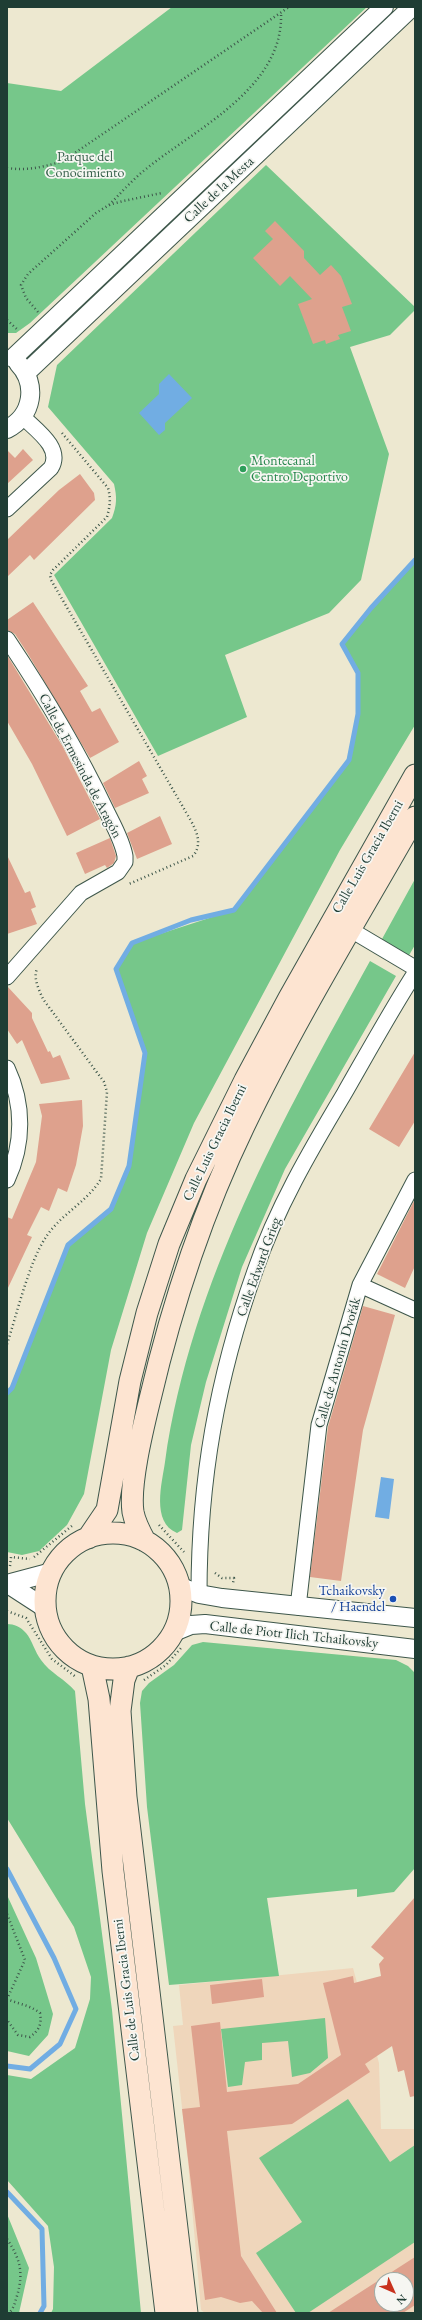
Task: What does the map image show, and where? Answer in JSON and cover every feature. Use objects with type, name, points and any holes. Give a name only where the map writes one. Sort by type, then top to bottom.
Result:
[{"type":"main road","name":"Calle Luis Gracia Iberni","points":[[88,1538],[107,1510],[130,1381],[147,1312],[169,1244],[196,1179],[285,1005],[415,775]]},
{"type":"main road","name":"Calle Luis Gracia Iberni","points":[[145,1542],[134,1514],[134,1488],[143,1427],[165,1332],[205,1216],[244,1126],[294,1030],[415,817]]},
{"type":"main road","points":[[117,1534],[134,1537],[145,1542],[155,1548],[167,1560],[179,1586],[180,1609],[178,1639],[168,1642],[135,1675],[117,1669],[86,1673],[60,1644],[50,1627],[45,1608],[47,1583],[63,1555],[88,1538],[117,1534]]},
{"type":"main road","name":"Calle de Luis Gracia Iberni","points":[[86,1673],[99,1699],[113,1871],[166,2313]]},
{"type":"main road","name":"Calle de Luis Gracia Iberni","points":[[135,1675],[124,1680],[120,1711],[126,1797],[187,2313]]},
{"type":"street","name":"Calle de la Mesta","points":[[10,357],[48,324],[384,7]]},
{"type":"street","name":"Calle de la Mesta","points":[[26,373],[412,7]]},
{"type":"street","points":[[7,429],[23,416],[28,406],[31,393],[26,373],[10,357]]},
{"type":"street","points":[[7,509],[51,468],[54,463],[55,456],[51,446],[23,416]]},
{"type":"street","name":"Calle de Ermesinda de Aragón","points":[[7,639],[33,677],[64,730],[95,788],[125,856],[125,862],[118,872],[82,893],[8,971]]},
{"type":"street","points":[[351,930],[415,968]]},
{"type":"street","name":"Calle Edward Grieg","points":[[199,1594],[199,1556],[212,1424],[230,1349],[255,1270],[280,1211],[312,1149],[415,973]]},
{"type":"street","points":[[7,1068],[16,1091],[20,1123],[16,1155],[7,1180]]},
{"type":"street","name":"Calle de Antonín Dvořák","points":[[298,1607],[319,1425],[360,1285],[415,1180]]},
{"type":"street","points":[[360,1285],[415,1310]]},
{"type":"street","points":[[7,1584],[52,1572]]},
{"type":"street","points":[[7,1584],[45,1608]]},
{"type":"street","name":"Calle de Piotr Ilich Tchaikovsky","points":[[179,1586],[199,1594],[232,1599],[415,1618]]},
{"type":"street","name":"Calle de Piotr Ilich Tchaikovsky","points":[[178,1639],[191,1625],[205,1624],[415,1648]]},
{"type":"path","points":[[7,168],[44,168],[69,158],[181,79],[289,7]]},
{"type":"path","points":[[48,324],[22,291],[20,286],[23,279],[96,213],[109,205],[146,169],[217,119],[245,92],[271,58],[282,28],[281,12]]},
{"type":"path","points":[[109,205],[167,192]]},
{"type":"path","points":[[59,430],[100,477],[108,488],[111,497],[107,517],[59,562],[50,575],[51,580],[186,813],[199,840],[197,851],[193,856],[122,887]]},
{"type":"path","points":[[7,1344],[38,1250],[47,1235],[95,1189],[101,1179],[107,1092],[104,1082],[43,999],[38,988],[35,972],[39,964]]},
{"type":"path","points":[[7,1584],[11,1557],[28,1559],[36,1557],[77,1521]]},
{"type":"path","points":[[158,1524],[186,1555],[208,1555],[208,1561],[217,1574],[222,1578],[234,1578],[232,1599]]},
{"type":"path","points":[[7,1611],[26,1618],[52,1659],[86,1673]]},
{"type":"path","points":[[135,1675],[166,1665],[178,1639]]},
{"type":"path","points":[[7,1914],[25,1960],[7,1999],[22,2006],[31,2006],[40,2013],[42,2022],[38,2031],[30,2037],[18,2035],[7,2020]]},
{"type":"path","points":[[7,2238],[17,2256],[22,2280],[13,2309],[9,2313]]},
{"type":"shaded area","points":[[353,1968],[379,2063],[381,2129],[415,2129],[415,2313],[205,2313],[201,2310],[188,2162],[173,2026],[183,2025],[179,1985]]},
{"type":"green space","name":"Parque del Conocimiento","points":[[172,7],[367,7],[30,323],[16,333],[7,333],[7,83],[61,91]]},
{"type":"green space","name":"Montecanal Centro Deportivo","points":[[266,165],[415,307],[415,310],[390,335],[350,347],[389,454],[361,580],[329,613],[225,655],[247,717],[158,756],[54,575],[112,518],[116,505],[116,497],[114,484],[48,407],[57,365]]},
{"type":"green space","points":[[415,560],[415,725],[340,850],[194,1123],[147,1233],[111,1350],[84,1494],[67,1525],[39,1551],[22,1555],[7,1552],[7,1393],[12,1388],[68,1245],[111,1209],[129,1166],[145,1053],[116,969],[132,943],[234,910],[349,760],[358,714],[358,673],[342,644],[371,608]]},
{"type":"green space","points":[[415,879],[415,945],[408,957],[382,939]]},
{"type":"green space","points":[[370,961],[396,976],[285,1169],[242,1267],[206,1382],[191,1445],[182,1530],[177,1533],[169,1528],[164,1520],[160,1501],[165,1462],[178,1395],[196,1329],[218,1265],[245,1202],[305,1080]]},
{"type":"green space","points":[[7,1624],[17,1626],[22,1629],[28,1636],[45,1665],[75,1691],[85,1804],[112,2010],[141,2313],[51,2313],[53,2309],[54,2267],[48,2226],[7,2180],[7,2075],[31,2079],[75,2048],[90,1999],[91,1977],[74,1927],[7,1818]]},
{"type":"green space","points":[[203,1642],[396,1660],[408,1666],[415,1673],[415,1868],[394,1892],[357,1897],[357,1889],[267,1898],[279,1976],[169,1985],[147,1807],[140,1703],[142,1691],[149,1683],[174,1665],[192,1645]]},
{"type":"green space","points":[[7,1895],[36,1958],[53,2014],[48,2035],[29,2056],[7,2051]]},
{"type":"green space","points":[[325,2018],[328,2058],[310,2073],[292,2077],[288,2041],[262,2043],[262,2060],[245,2062],[242,2085],[228,2087],[221,2029]]},
{"type":"green space","points":[[348,2099],[390,2162],[415,2145],[415,2242],[308,2313],[296,2313],[256,2253],[302,2222],[259,2158]]},
{"type":"green space","points":[[7,2214],[29,2268],[19,2313],[7,2313]]},
{"type":"water","points":[[169,374],[192,398],[165,423],[165,430],[159,435],[139,413],[159,394],[159,384]]},
{"type":"water","points":[[381,1477],[394,1479],[389,1519],[375,1517]]},
{"type":"building","points":[[275,221],[304,251],[304,258],[320,275],[331,265],[341,276],[352,304],[342,307],[351,331],[338,335],[340,339],[326,344],[325,340],[313,344],[298,304],[312,299],[290,276],[280,286],[253,258],[273,239],[265,231]]},
{"type":"building","points":[[23,449],[33,460],[7,484],[7,450],[15,458]]},
{"type":"building","points":[[80,474],[94,493],[95,500],[34,560],[30,555],[7,577],[7,540],[59,490]]},
{"type":"building","points":[[33,602],[88,686],[80,691],[92,712],[100,708],[119,742],[90,758],[28,654],[15,634],[7,630],[7,620]]},
{"type":"building","points":[[7,655],[63,747],[100,819],[67,836],[32,764],[7,721]]},
{"type":"building","points":[[139,761],[147,776],[142,779],[149,793],[115,808],[103,783]]},
{"type":"building","points":[[160,816],[172,844],[137,859],[127,833]]},
{"type":"building","points":[[110,838],[116,856],[114,863],[107,868],[105,865],[85,874],[76,853]]},
{"type":"building","points":[[7,855],[25,893],[30,891],[36,907],[31,909],[37,924],[7,934]]},
{"type":"building","points":[[7,986],[32,1013],[32,1018],[48,1052],[50,1051],[53,1058],[60,1055],[70,1079],[41,1084],[22,1040],[17,1044],[7,1029]]},
{"type":"building","points":[[415,1052],[415,1121],[399,1147],[369,1129]]},
{"type":"building","points":[[82,1100],[83,1126],[76,1165],[67,1192],[58,1188],[49,1211],[41,1207],[27,1235],[32,1237],[7,1290],[7,1217],[12,1219],[36,1162],[42,1116],[39,1104]]},
{"type":"building","points":[[415,1199],[415,1266],[405,1288],[377,1274]]},
{"type":"building","points":[[363,1306],[395,1315],[363,1430],[341,1581],[310,1577],[328,1427]]},
{"type":"building","points":[[415,1897],[415,2096],[410,2097],[404,2070],[398,2072],[392,2046],[365,2064],[370,2072],[292,2124],[227,2131],[241,2256],[277,2313],[263,2313],[252,2301],[240,2303],[221,2297],[205,2300],[182,2109],[200,2107],[191,2026],[220,2022],[227,2092],[298,2084],[341,2055],[323,1983],[353,1976],[354,1983],[381,1976],[379,1964],[384,1958],[371,1947]]},
{"type":"building","points":[[262,1979],[264,1997],[212,2004],[210,1985]]},
{"type":"building","points":[[415,2257],[414,2306],[414,2272],[392,2272]]},
{"type":"building","points":[[374,2283],[374,2312],[404,2312],[328,2313]]},
{"type":"waterway","points":[[7,1393],[12,1388],[68,1245],[111,1209],[129,1166],[145,1053],[116,969],[132,943],[191,920],[234,910],[349,760],[358,714],[358,673],[342,644],[371,608],[415,560]]},
{"type":"waterway","points":[[7,1869],[54,1958],[76,2009],[60,2044],[30,2069],[7,2066]]},
{"type":"waterway","points":[[7,2192],[42,2229],[44,2306],[40,2313]]},
{"type":"place","name":"Montecanal Centro Deportivo","points":[[243,469]]},
{"type":"place","name":"Tchaikovsky / Haendel","points":[[393,1599]]}]
